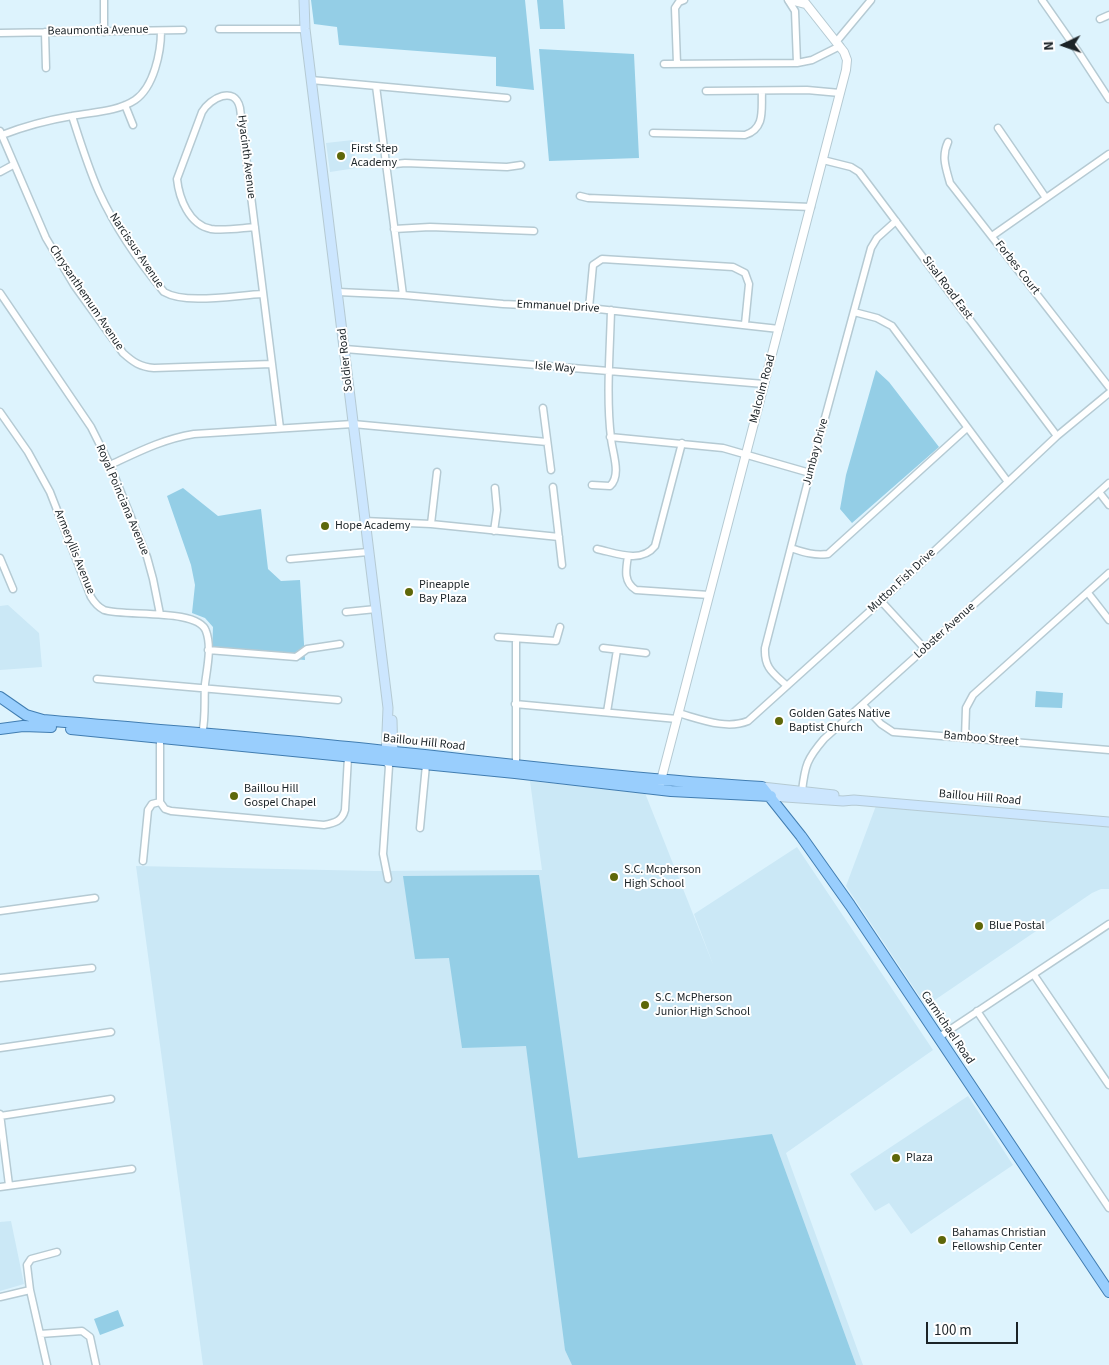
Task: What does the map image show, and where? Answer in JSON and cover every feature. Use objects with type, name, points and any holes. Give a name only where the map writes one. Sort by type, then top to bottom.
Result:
[{"type":"main road","name":"Soldier Road","points":[[299,0],[300,8],[304,12]]},
{"type":"main road","name":"Soldier Road","points":[[304,0],[305,29],[311,80],[388,708],[389,758]]},
{"type":"main road","name":"Baillou Hill Road","points":[[0,697],[16,709],[43,720],[202,734],[389,758],[762,787],[844,796],[850,800]]},
{"type":"main road","points":[[15,727],[16,709]]},
{"type":"main road","name":"Baillou Hill Road","points":[[0,728],[53,727],[348,757],[389,758],[426,765],[516,769],[660,790],[850,800],[1109,822]]},
{"type":"main road","name":"Carmichael Road","points":[[762,787],[771,796],[850,904],[1109,1292]]},
{"type":"main road","points":[[748,796],[782,811]]},
{"type":"street","points":[[104,0],[104,32]]},
{"type":"street","points":[[677,64],[676,8],[679,2],[684,0]]},
{"type":"street","points":[[789,0],[795,11],[797,63]]},
{"type":"street","points":[[789,0],[804,2]]},
{"type":"street","points":[[664,64],[797,63],[812,60],[838,44],[871,0]]},
{"type":"street","points":[[1042,0],[1109,99]]},
{"type":"street","name":"Malcolm Road","points":[[660,790],[661,779],[846,70],[847,60],[844,52],[804,2]]},
{"type":"street","points":[[1100,19],[1109,15]]},
{"type":"street","points":[[219,29],[305,29]]},
{"type":"street","points":[[161,31],[183,30]]},
{"type":"street","name":"Beaumontia Avenue","points":[[0,33],[161,31],[157,62],[149,84],[136,100],[118,108],[31,124],[1,133]]},
{"type":"street","points":[[45,32],[46,68]]},
{"type":"street","points":[[311,80],[508,98]]},
{"type":"street","points":[[376,86],[402,295]]},
{"type":"street","points":[[653,133],[745,135],[753,132],[761,122],[762,90]]},
{"type":"street","points":[[706,91],[808,90],[840,92]]},
{"type":"street","name":"Hyacinth Avenue","points":[[229,95],[239,100],[255,227],[212,229],[203,226],[188,212],[178,191],[177,179],[202,112],[206,104],[221,96],[229,95]]},
{"type":"street","points":[[125,105],[133,125]]},
{"type":"street","name":"Narcissus Avenue","points":[[72,116],[85,157],[114,222],[154,281],[164,292],[172,297],[186,298],[262,294]]},
{"type":"street","points":[[998,128],[1046,198]]},
{"type":"street","name":"Chrysanthemum Avenue","points":[[1,133],[13,165],[46,238],[74,284],[123,353],[133,362],[142,367],[154,368],[272,364]]},
{"type":"street","name":"Forbes Court","points":[[948,142],[944,162],[950,183],[1109,387]]},
{"type":"street","points":[[992,236],[1109,154]]},
{"type":"street","name":"Sisal Road East","points":[[823,160],[851,167],[859,172],[1057,436]]},
{"type":"street","points":[[386,165],[405,163],[507,167],[521,164]]},
{"type":"street","points":[[0,172],[13,165]]},
{"type":"street","points":[[580,196],[588,198],[810,207]]},
{"type":"street","name":"Jumbay Drive","points":[[787,686],[766,664],[765,648],[871,248],[877,238],[896,221]]},
{"type":"street","points":[[255,227],[280,428]]},
{"type":"street","points":[[394,229],[430,227],[534,231]]},
{"type":"street","points":[[588,308],[593,264],[602,259],[733,267],[745,273],[749,284],[745,324]]},
{"type":"street","name":"Emmanuel Drive","points":[[338,292],[588,308],[779,329]]},
{"type":"street","name":"Royal Poinciana Avenue","points":[[0,293],[91,428],[110,464],[147,557],[160,614]]},
{"type":"street","points":[[592,485],[610,486],[616,472],[610,437],[608,396],[611,310]]},
{"type":"street","points":[[854,312],[886,321],[892,326],[1008,482]]},
{"type":"street","name":"Isle Way","points":[[345,349],[764,384]]},
{"type":"street","name":"Mutton Fish Drive","points":[[515,704],[678,716],[714,723],[741,724],[757,714],[1057,436],[1109,393]]},
{"type":"street","points":[[543,408],[551,470]]},
{"type":"street","name":"Armeryllis Avenue","points":[[0,412],[28,452],[50,492],[90,597],[95,603],[103,609],[110,611],[160,614],[190,619],[204,626],[207,633],[208,650],[202,734]]},
{"type":"street","points":[[110,464],[151,445],[175,437],[353,424],[547,442]]},
{"type":"street","points":[[790,548],[806,553],[828,554],[967,428]]},
{"type":"street","points":[[610,437],[723,448],[810,473]]},
{"type":"street","points":[[597,549],[628,556],[644,555],[655,546],[682,443]]},
{"type":"street","points":[[431,524],[437,472]]},
{"type":"street","name":"Lobster Avenue","points":[[802,791],[805,768],[810,754],[824,739],[1109,483]]},
{"type":"street","points":[[553,487],[562,565]]},
{"type":"street","points":[[494,488],[497,510],[494,531]]},
{"type":"street","points":[[1099,492],[1109,506]]},
{"type":"street","points":[[364,521],[431,524],[559,538]]},
{"type":"street","points":[[290,558],[368,552]]},
{"type":"street","points":[[628,556],[627,580],[630,587],[636,590],[709,595]]},
{"type":"street","points":[[0,558],[13,589]]},
{"type":"street","points":[[966,738],[966,708],[974,696],[1109,573]]},
{"type":"street","points":[[1088,593],[1109,620]]},
{"type":"street","points":[[881,601],[925,649]]},
{"type":"street","points":[[346,612],[376,609]]},
{"type":"street","points":[[498,637],[556,641],[560,627]]},
{"type":"street","points":[[516,639],[516,769]]},
{"type":"street","points":[[208,650],[296,657],[307,649],[340,644]]},
{"type":"street","points":[[603,648],[646,653]]},
{"type":"street","points":[[607,712],[617,650]]},
{"type":"street","points":[[97,679],[338,700]]},
{"type":"street","name":"Bamboo Street","points":[[862,705],[881,724],[893,732],[1109,750]]},
{"type":"street","points":[[160,738],[160,802],[165,809],[171,811],[324,825],[333,824],[338,822],[344,815],[348,757]]},
{"type":"street","points":[[388,879],[383,854],[389,758]]},
{"type":"street","points":[[420,828],[426,765]]},
{"type":"street","points":[[143,861],[148,810],[152,804],[160,802]]},
{"type":"street","points":[[0,911],[95,898]]},
{"type":"street","points":[[939,1037],[1109,924]]},
{"type":"street","points":[[0,978],[92,968]]},
{"type":"street","points":[[1034,975],[1109,1085]]},
{"type":"street","points":[[977,1012],[1109,1208]]},
{"type":"street","points":[[0,1048],[111,1032]]},
{"type":"street","points":[[9,1185],[0,1115],[111,1100]]},
{"type":"street","points":[[0,1187],[132,1169]]},
{"type":"street","points":[[47,1365],[27,1270],[28,1261],[57,1252]]},
{"type":"street","points":[[0,1297],[30,1290]]},
{"type":"street","points":[[40,1334],[82,1330],[90,1338],[96,1365]]},
{"type":"shaded area","points":[[311,0],[525,0],[534,90],[496,86],[496,57],[339,45],[337,27],[314,24]]},
{"type":"shaded area","points":[[537,0],[563,0],[565,29],[540,29]]},
{"type":"shaded area","points":[[539,49],[634,54],[639,158],[549,161]]},
{"type":"shaded area","name":"First Step Academy","points":[[353,140],[356,168],[330,172],[326,143]]},
{"type":"shaded area","points":[[876,370],[889,382],[939,447],[852,523],[840,509],[846,475]]},
{"type":"shaded area","points":[[183,488],[218,516],[261,509],[268,569],[281,581],[300,580],[305,660],[212,652],[213,627],[205,618],[192,613],[195,585],[191,565],[167,496]]},
{"type":"shaded area","points":[[8,605],[39,633],[42,667],[0,670],[0,606]]},
{"type":"shaded area","points":[[1036,691],[1063,693],[1062,708],[1035,707]]},
{"type":"shaded area","points":[[530,781],[645,793],[714,967],[694,914],[797,847],[933,1050],[786,1153],[863,1365],[203,1365],[136,866],[375,871],[542,870]]},
{"type":"shaded area","points":[[877,803],[1109,824],[1109,889],[1101,889],[1092,893],[926,1006],[846,886]]},
{"type":"shaded area","points":[[539,875],[578,1158],[772,1134],[856,1365],[572,1365],[565,1350],[526,1046],[462,1048],[449,958],[415,959],[403,876]]},
{"type":"shaded area","points":[[968,1096],[1013,1165],[911,1234],[889,1203],[875,1211],[850,1174]]},
{"type":"shaded area","points":[[11,1221],[24,1284],[0,1291],[0,1222]]},
{"type":"shaded area","points":[[118,1310],[124,1326],[100,1335],[94,1319]]},
{"type":"place","name":"First Step Academy","points":[[341,156]]},
{"type":"place","name":"Hope Academy","points":[[325,526]]},
{"type":"place","name":"Pineapple Bay Plaza","points":[[409,592]]},
{"type":"place","name":"Golden Gates Native Baptist Church","points":[[779,721]]},
{"type":"place","name":"Baillou Hill Gospel Chapel","points":[[234,796]]},
{"type":"place","name":"S.C. Mcpherson High School","points":[[614,877]]},
{"type":"place","name":"Blue Postal","points":[[979,926]]},
{"type":"place","name":"S.C. McPherson Junior High School","points":[[645,1005]]},
{"type":"place","name":"Plaza","points":[[896,1158]]},
{"type":"place","name":"Bahamas Christian Fellowship Center","points":[[942,1240]]}]
